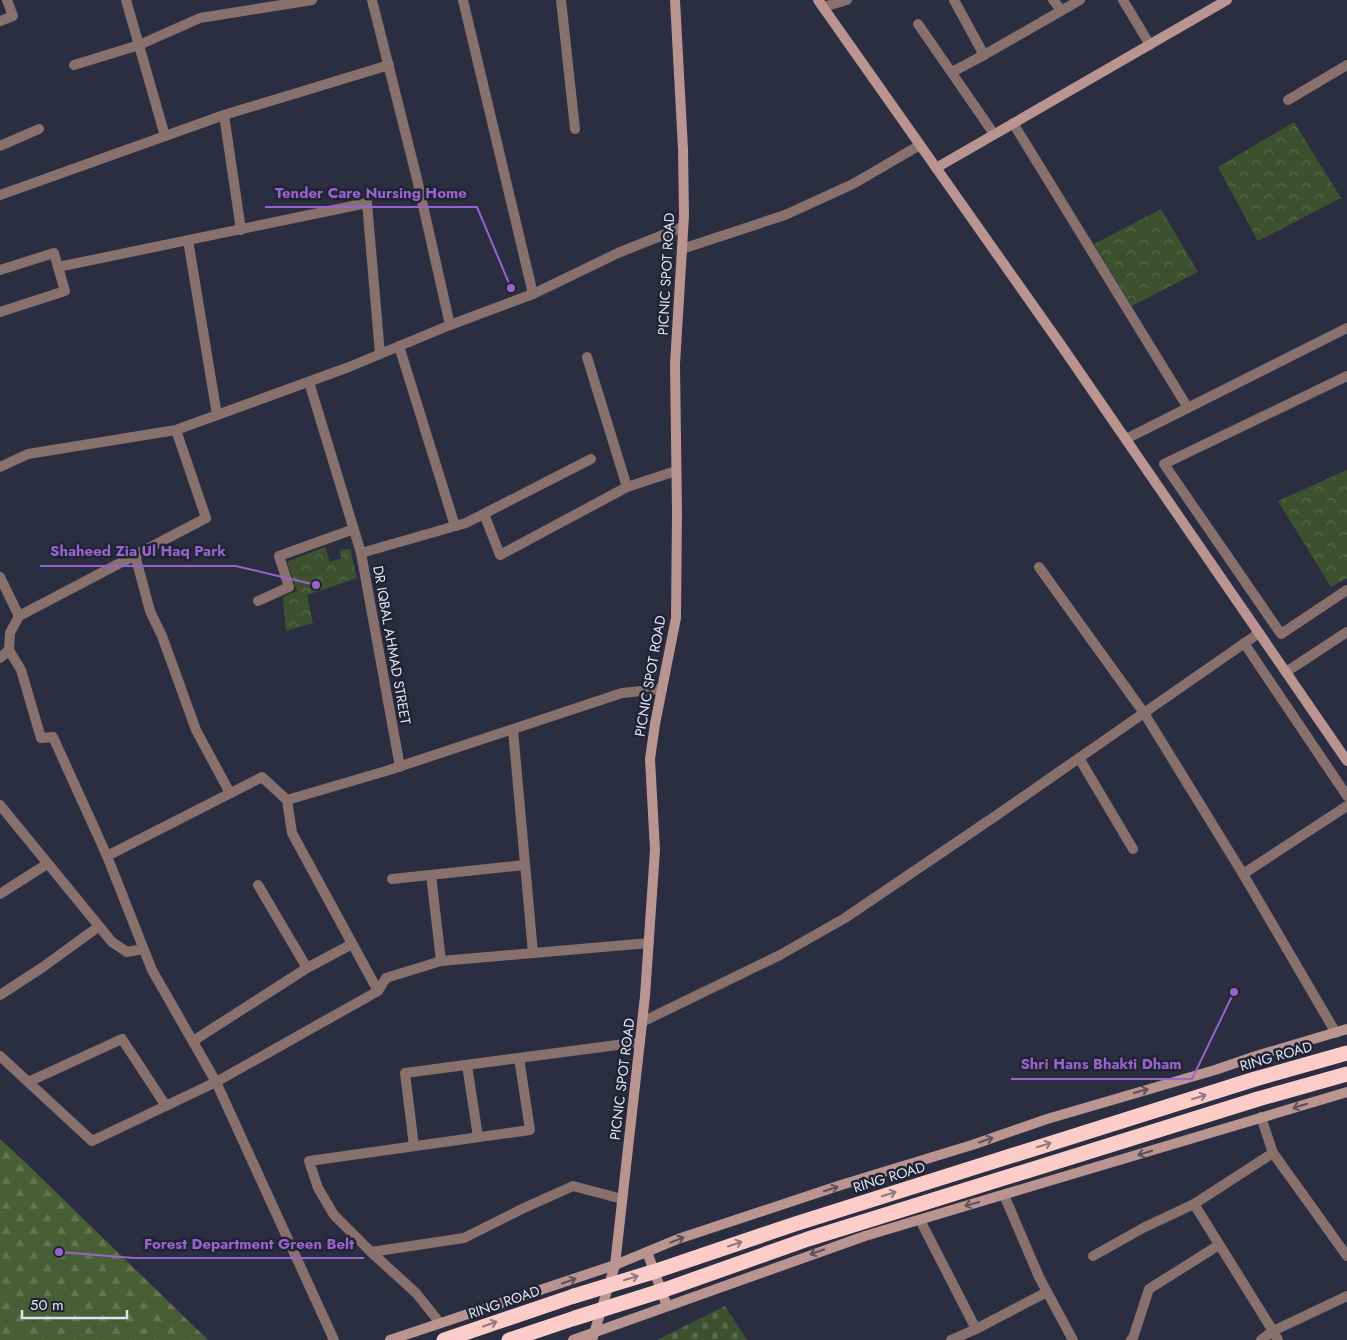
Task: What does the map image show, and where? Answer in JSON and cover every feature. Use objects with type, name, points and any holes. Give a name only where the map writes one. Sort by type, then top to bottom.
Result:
[{"type":"highway","name":"RING ROAD","points":[[444,1340],[879,1197],[1246,1082],[1347,1053]]},
{"type":"highway","points":[[509,1340],[664,1290],[808,1239],[1258,1099],[1347,1074]]},
{"type":"street","points":[[0,21],[13,16],[7,0]]},
{"type":"street","points":[[126,0],[166,136]]},
{"type":"street","points":[[74,64],[139,45],[200,18],[312,0]]},
{"type":"street","points":[[372,0],[417,179],[450,325]]},
{"type":"street","points":[[463,0],[533,294]]},
{"type":"street","points":[[561,0],[575,129]]},
{"type":"street","name":"PICNIC SPOT ROAD","points":[[593,1336],[615,1265],[645,996],[649,943],[654,850],[650,759],[676,618],[674,364],[684,227],[683,149],[676,0]]},
{"type":"street","points":[[847,0],[821,3],[1126,439],[1347,761]]},
{"type":"street","points":[[954,0],[984,56]]},
{"type":"street","points":[[1053,0],[1061,10]]},
{"type":"street","points":[[952,72],[984,56],[1080,0]]},
{"type":"street","points":[[1123,0],[1150,45]]},
{"type":"street","points":[[936,168],[1227,0]]},
{"type":"street","points":[[918,24],[994,134]]},
{"type":"street","points":[[0,195],[224,115],[389,65]]},
{"type":"street","points":[[1288,100],[1347,65]]},
{"type":"street","points":[[224,115],[241,230]]},
{"type":"street","points":[[1013,123],[1188,408]]},
{"type":"street","points":[[0,146],[39,129]]},
{"type":"street","points":[[682,249],[785,215],[853,184],[920,145]]},
{"type":"street","points":[[58,267],[367,203],[380,354]]},
{"type":"street","points":[[0,467],[28,454],[176,430],[309,382],[533,294],[618,253],[684,227]]},
{"type":"street","points":[[188,240],[217,415]]},
{"type":"street","points":[[0,270],[54,253],[65,291],[0,312]]},
{"type":"street","points":[[1126,439],[1347,328]]},
{"type":"street","points":[[399,346],[455,526]]},
{"type":"street","points":[[587,357],[627,487]]},
{"type":"street","points":[[1347,376],[1164,464],[1281,634],[1347,590]]},
{"type":"street","name":"DR IQBAL AHMAD STREET","points":[[309,382],[361,553],[400,766]]},
{"type":"street","points":[[176,430],[206,518],[19,616],[10,634],[9,650],[21,670],[41,738],[53,737],[107,856],[152,970],[216,1082],[334,1340]]},
{"type":"street","points":[[361,553],[466,523],[591,459]]},
{"type":"street","points":[[484,514],[500,555],[627,487],[676,470]]},
{"type":"street","points":[[258,601],[289,587],[279,556],[354,529]]},
{"type":"street","points":[[135,555],[150,611],[162,636],[196,730],[230,794]]},
{"type":"street","points":[[1040,567],[1144,713],[1243,874],[1336,1033]]},
{"type":"street","points":[[0,577],[19,616]]},
{"type":"street","points":[[642,1022],[780,955],[845,918],[1259,633]]},
{"type":"street","points":[[1286,672],[1346,636]]},
{"type":"street","points":[[1244,643],[1347,796]]},
{"type":"street","points":[[0,658],[9,650]]},
{"type":"street","points":[[287,800],[513,730],[622,693],[662,689]]},
{"type":"street","points":[[513,730],[533,953]]},
{"type":"street","points":[[1079,758],[1133,849]]},
{"type":"street","points":[[107,856],[262,777],[287,800],[292,833],[378,992]]},
{"type":"street","points":[[0,805],[112,942],[127,952],[143,949]]},
{"type":"street","points":[[1243,874],[1347,806]]},
{"type":"street","points":[[0,894],[47,864]]},
{"type":"street","points":[[392,879],[525,865]]},
{"type":"street","points":[[431,875],[441,961]]},
{"type":"street","points":[[258,885],[307,968]]},
{"type":"street","points":[[0,995],[43,967],[98,927]]},
{"type":"street","points":[[0,1056],[92,1141],[216,1082],[378,992],[386,978],[441,961],[649,943]]},
{"type":"street","points":[[192,1041],[307,968],[352,944]]},
{"type":"street","points":[[390,1340],[615,1265],[678,1239],[841,1185],[972,1145],[1047,1119],[1347,1030]]},
{"type":"street","points":[[28,1082],[122,1039],[166,1106]]},
{"type":"street","points":[[414,1146],[405,1073],[640,1042]]},
{"type":"street","points":[[440,1323],[416,1293],[334,1215],[318,1188],[310,1161],[530,1130],[519,1058]]},
{"type":"street","points":[[467,1065],[478,1137]]},
{"type":"street","points":[[573,1340],[593,1336],[667,1306],[865,1236],[1347,1092]]},
{"type":"street","points":[[1261,1117],[1273,1153],[1347,1256]]},
{"type":"street","points":[[1094,1256],[1143,1228],[1194,1204],[1273,1153]]},
{"type":"street","points":[[371,1252],[464,1238],[573,1186],[622,1199]]},
{"type":"street","points":[[1004,1195],[1039,1277],[1073,1340]]},
{"type":"street","points":[[1194,1204],[1275,1336]]},
{"type":"street","points":[[920,1220],[976,1329]]},
{"type":"street","points":[[1131,1340],[1149,1289],[1219,1244]]},
{"type":"street","points":[[647,1252],[667,1306]]},
{"type":"street","points":[[951,1340],[1047,1292]]},
{"type":"street","points":[[1261,1340],[1275,1336],[1347,1296]]},
{"type":"green space","points":[[1294,122],[1341,198],[1258,241],[1218,167]]},
{"type":"green space","points":[[1161,209],[1198,272],[1132,306],[1094,244]]},
{"type":"green space","points":[[1347,470],[1347,578],[1331,587],[1278,501]]},
{"type":"green space","points":[[325,547],[330,562],[341,559],[340,550],[350,549],[357,578],[307,595],[313,623],[286,631],[283,597],[297,591],[287,562]]},
{"type":"green space","points":[[0,1139],[28,1165],[208,1340],[0,1340]]},
{"type":"green space","points":[[725,1306],[747,1340],[657,1340]]},
{"type":"place","name":"Tender Care Nursing Home","points":[[511,288]]},
{"type":"place","name":"Shaheed Zia Ul Haq Park","points":[[316,585]]},
{"type":"place","name":"Shri Hans Bhakti Dham","points":[[1234,992]]},
{"type":"place","name":"Forest Department Green Belt","points":[[59,1252]]}]
